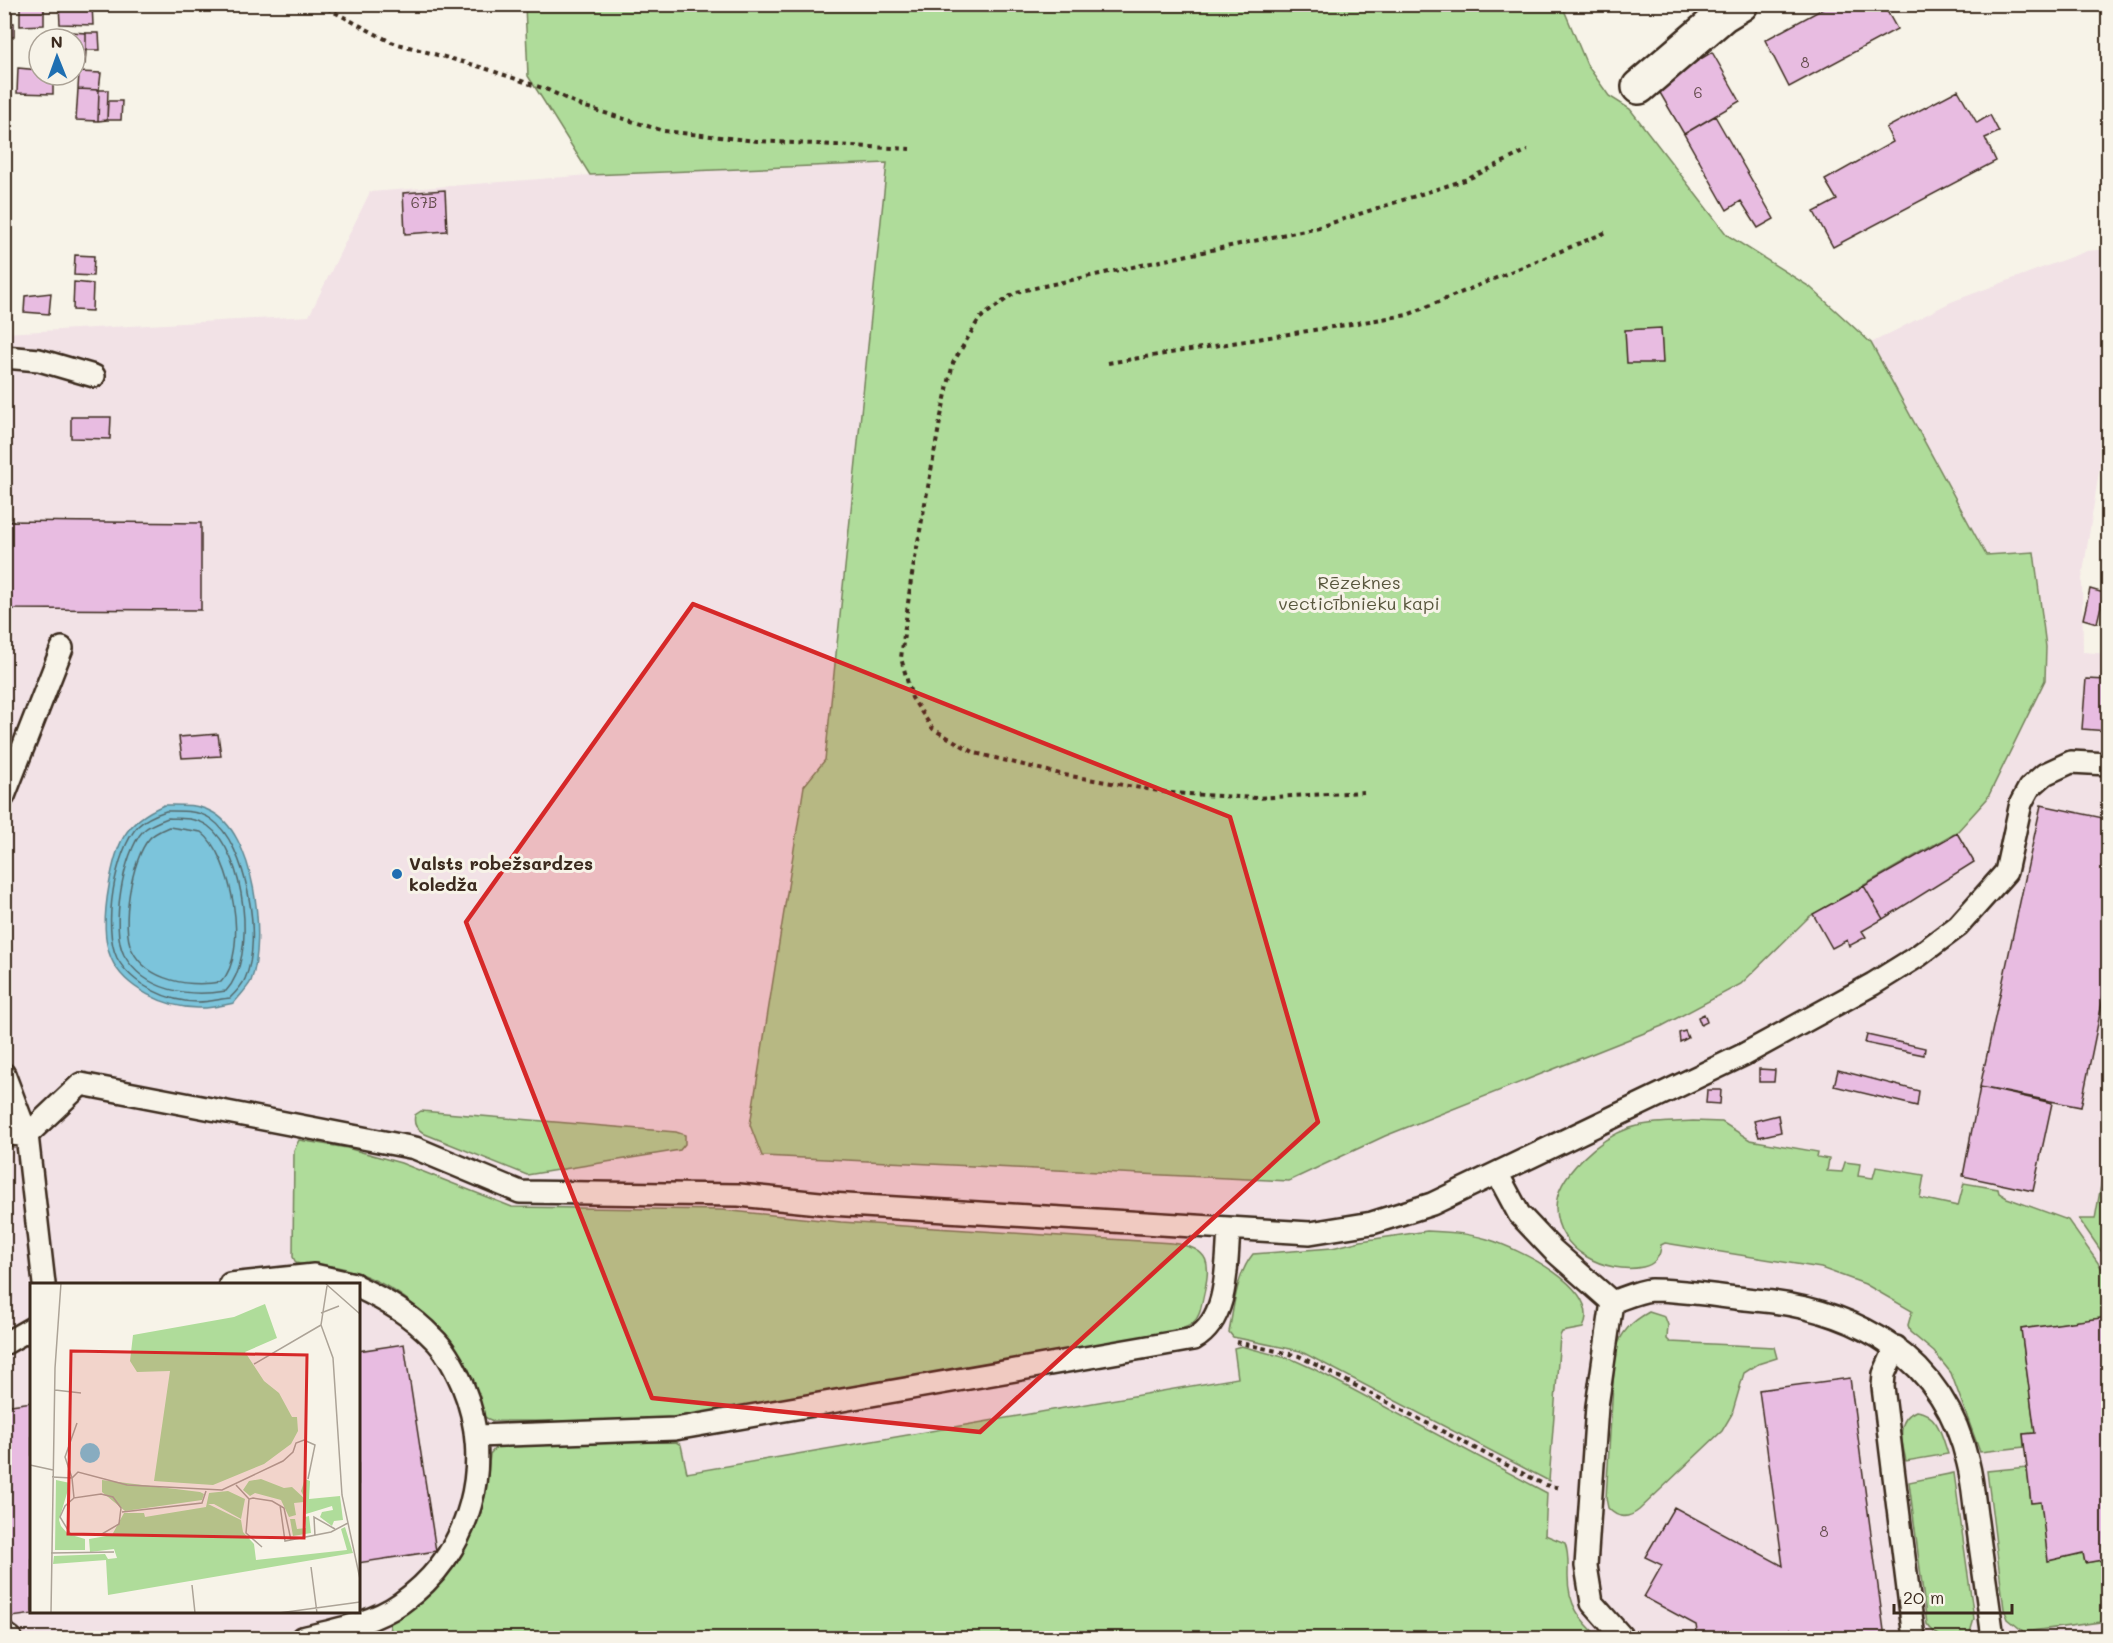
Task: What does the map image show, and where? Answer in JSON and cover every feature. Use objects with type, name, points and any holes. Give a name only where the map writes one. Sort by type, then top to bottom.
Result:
[{"type":"street","points":[[1639,87],[1689,42],[1741,4]]},
{"type":"lane","points":[[4,357],[39,360],[94,376]]},
{"type":"lane","points":[[4,796],[62,648]]},
{"type":"lane","points":[[4,1134],[27,1135],[81,1084],[415,1148],[520,1192],[739,1195],[830,1204],[1229,1230],[1310,1233],[1372,1223],[1432,1204],[1743,1055],[1918,956],[1958,926],[2006,872],[2021,803],[2029,788],[2045,774],[2071,762],[2109,764]]},
{"type":"lane","points":[[4,1074],[27,1135],[44,1283]]},
{"type":"lane","points":[[1497,1173],[1519,1214],[1553,1250],[1612,1302]]},
{"type":"lane","points":[[478,1437],[675,1429],[1194,1339],[1205,1333],[1213,1323],[1222,1294],[1229,1230]]},
{"type":"lane","points":[[239,1283],[315,1275],[350,1283]]},
{"type":"lane","points":[[302,1638],[357,1624],[400,1603],[433,1573],[458,1540],[476,1488],[478,1437],[470,1402],[455,1368],[435,1339],[396,1305],[360,1288]]},
{"type":"lane","points":[[1612,1302],[1649,1290],[1784,1302],[1827,1312],[1855,1323],[1896,1347],[1927,1378],[1940,1395],[1962,1445],[1968,1463],[1993,1638]]},
{"type":"lane","points":[[1612,1302],[1597,1406],[1586,1566],[1592,1603],[1623,1638]]},
{"type":"lane","points":[[4,1344],[30,1329]]},
{"type":"lane","points":[[1896,1347],[1884,1374],[1883,1387],[1914,1638]]},
{"type":"lane","points":[[4,1633],[11,1638]]},
{"type":"path","points":[[319,4],[391,42],[484,68],[548,90],[582,106],[664,131],[757,141],[910,149]]},
{"type":"path","points":[[1364,792],[1256,798],[1170,793],[1064,775],[975,753],[933,729],[912,698],[901,658],[911,580],[952,363],[979,319],[1016,292],[1319,227],[1468,179],[1528,150]]},
{"type":"path","points":[[1108,363],[1407,315],[1609,231]]},
{"type":"path","points":[[1205,1333],[1214,1341],[1237,1342],[1299,1356],[1545,1485],[1591,1492]]},
{"type":"highlighted area","points":[[693,604],[1230,817],[1318,1122],[980,1432],[652,1398],[466,922]]},
{"type":"shaded area","name":"Valsts robežsardzes koledža","points":[[887,163],[825,760],[804,787],[750,1125],[762,1156],[1289,1181],[1385,1136],[1662,1026],[1741,984],[1810,916],[1958,831],[1987,799],[2045,680],[2046,647],[2034,552],[1986,555],[1871,343],[1951,302],[2087,251],[2108,249],[2108,415],[2082,579],[2083,652],[2108,654],[2108,1638],[5,1638],[5,333],[309,316],[370,192],[590,175]]},
{"type":"green space","name":"Rēzeknes vecticībnieku kapi","points":[[525,5],[1562,5],[1587,65],[1609,96],[1630,109],[1727,235],[1810,287],[1871,343],[1986,555],[2034,552],[2046,647],[2045,680],[1987,799],[1958,831],[1810,916],[1741,984],[1662,1026],[1385,1136],[1289,1181],[762,1156],[750,1125],[804,786],[825,760],[887,163],[590,175],[528,76]]},
{"type":"green space","points":[[421,1111],[676,1132],[685,1135],[685,1144],[680,1150],[527,1175],[425,1134],[417,1128],[414,1121],[415,1115]]},
{"type":"green space","points":[[1722,1122],[1750,1140],[1818,1152],[1817,1157],[1829,1159],[1827,1171],[1842,1172],[1845,1162],[1860,1164],[1858,1176],[1873,1178],[1876,1167],[1924,1175],[1920,1198],[1958,1206],[1964,1183],[1998,1189],[1999,1193],[2007,1198],[2068,1220],[2108,1277],[2108,1317],[2021,1329],[2035,1433],[2023,1434],[2024,1447],[1980,1452],[1951,1373],[1934,1352],[1910,1332],[1908,1325],[1912,1311],[1865,1284],[1821,1268],[1665,1243],[1661,1245],[1654,1262],[1643,1267],[1629,1268],[1599,1263],[1574,1247],[1564,1236],[1558,1223],[1556,1208],[1563,1183],[1582,1159],[1606,1140],[1630,1128],[1653,1123]]},
{"type":"green space","points":[[299,1140],[347,1148],[401,1163],[512,1207],[722,1210],[841,1222],[1185,1245],[1195,1249],[1206,1260],[1206,1286],[1200,1312],[1193,1323],[1158,1335],[652,1422],[493,1421],[483,1414],[459,1354],[420,1310],[388,1287],[352,1271],[333,1266],[296,1263],[293,1257],[294,1150]]},
{"type":"green space","points":[[2108,1146],[2108,1261],[2079,1219],[2095,1219]]},
{"type":"green space","points":[[1427,1231],[1480,1237],[1501,1244],[1554,1272],[1581,1298],[1586,1313],[1583,1328],[1562,1332],[1560,1336],[1549,1481],[1300,1351],[1233,1337],[1229,1332],[1239,1281],[1253,1254],[1332,1248]]},
{"type":"green space","points":[[1649,1312],[1665,1317],[1668,1325],[1667,1339],[1670,1342],[1774,1347],[1777,1358],[1758,1364],[1744,1373],[1732,1414],[1722,1431],[1639,1510],[1631,1515],[1619,1516],[1608,1508],[1606,1498],[1615,1352],[1628,1328]]},
{"type":"green space","points":[[1241,1346],[1294,1360],[1314,1369],[1547,1493],[1545,1535],[1565,1543],[1568,1555],[1570,1595],[1573,1604],[1581,1618],[1600,1638],[393,1638],[389,1622],[422,1602],[456,1564],[480,1516],[486,1492],[490,1454],[496,1447],[505,1444],[676,1442],[681,1445],[687,1473],[1238,1378],[1234,1348]]},
{"type":"green space","points":[[1916,1411],[1929,1416],[1938,1426],[1948,1454],[1906,1461],[1902,1439],[1903,1426],[1909,1415]]},
{"type":"green space","points":[[2027,1467],[2031,1503],[2041,1502],[2049,1560],[2083,1553],[2085,1563],[2108,1559],[2108,1621],[2024,1632],[2008,1619],[2004,1609],[1987,1471]]},
{"type":"green space","points":[[1954,1473],[1974,1619],[1969,1636],[1951,1639],[1935,1633],[1927,1624],[1909,1482]]},
{"type":"water","points":[[164,805],[194,806],[210,811],[225,822],[238,840],[247,863],[257,914],[256,963],[251,981],[234,1003],[212,1007],[186,1007],[173,1005],[148,995],[126,979],[117,969],[108,950],[105,932],[106,913],[112,871],[119,846],[131,827],[150,812]]},
{"type":"building","points":[[4,4],[7,4],[6,22],[14,23],[14,37],[6,37],[6,43]]},
{"type":"building","points":[[20,4],[44,4],[44,25],[20,26]]},
{"type":"building","points":[[59,4],[92,4],[93,25],[60,24]]},
{"type":"building","points":[[1832,4],[1883,4],[1897,29],[1789,87],[1765,40]]},
{"type":"building","points":[[87,33],[99,33],[100,50],[87,50]]},
{"type":"building","points":[[1712,52],[1740,101],[1684,134],[1656,86]]},
{"type":"building","points":[[18,68],[27,69],[27,87],[53,87],[53,94],[17,93]]},
{"type":"building","points":[[87,72],[101,73],[99,90],[78,89],[78,87],[87,87]]},
{"type":"building","points":[[78,89],[99,90],[98,121],[76,120]]},
{"type":"building","points":[[99,90],[108,90],[107,120],[98,121]]},
{"type":"building","points":[[1958,90],[1977,123],[1990,115],[1999,132],[1985,138],[1996,161],[1833,247],[1814,212],[1837,200],[1825,180],[1893,142],[1886,128]]},
{"type":"building","points":[[108,101],[122,101],[121,120],[107,120]]},
{"type":"building","points":[[1715,116],[1774,219],[1758,228],[1741,201],[1727,210],[1684,134]]},
{"type":"building","points":[[445,190],[447,231],[405,234],[403,193]]},
{"type":"building","points":[[75,255],[94,256],[93,276],[74,275]]},
{"type":"building","points":[[74,282],[93,284],[92,311],[73,310]]},
{"type":"building","points":[[51,293],[49,314],[24,312],[25,296]]},
{"type":"building","points":[[1661,328],[1663,363],[1627,363],[1625,330]]},
{"type":"building","points":[[71,417],[111,417],[110,439],[71,438]]},
{"type":"building","points":[[4,521],[201,523],[201,610],[4,609]]},
{"type":"building","points":[[2090,589],[2104,593],[2097,623],[2083,619]]},
{"type":"building","points":[[2086,679],[2108,680],[2108,731],[2082,729]]},
{"type":"building","points":[[218,734],[221,756],[182,758],[179,737]]},
{"type":"building","points":[[2041,805],[2108,819],[2108,974],[2081,1107],[1980,1087]]},
{"type":"building","points":[[1957,833],[1974,862],[1883,919],[1864,886]]},
{"type":"building","points":[[1864,886],[1883,919],[1862,931],[1866,937],[1849,946],[1847,940],[1832,948],[1813,914]]},
{"type":"building","points":[[1704,1014],[1707,1022],[1701,1025],[1698,1017]]},
{"type":"building","points":[[1685,1031],[1688,1038],[1680,1042],[1679,1033]]},
{"type":"building","points":[[1867,1035],[1925,1048],[1924,1055],[1865,1043]]},
{"type":"building","points":[[1759,1069],[1775,1070],[1774,1082],[1759,1082]]},
{"type":"building","points":[[1838,1070],[1919,1091],[1917,1106],[1834,1086]]},
{"type":"building","points":[[1980,1087],[2052,1103],[2033,1191],[1963,1176]]},
{"type":"building","points":[[1707,1090],[1721,1090],[1720,1104],[1706,1103]]},
{"type":"building","points":[[1778,1115],[1781,1132],[1759,1137],[1754,1121]]},
{"type":"building","points":[[2108,1317],[2108,1559],[2085,1563],[2083,1553],[2048,1561],[2041,1502],[2031,1503],[2023,1434],[2035,1433],[2021,1329]]},
{"type":"building","points":[[404,1344],[436,1551],[360,1563],[360,1351]]},
{"type":"building","points":[[1850,1378],[1885,1638],[1792,1638],[1790,1629],[1783,1638],[1698,1638],[1696,1625],[1644,1597],[1662,1565],[1645,1557],[1674,1507],[1783,1566],[1759,1390]]},
{"type":"building","points":[[30,1402],[30,1613],[41,1613],[12,1617],[4,1571],[4,1406]]},
{"type":"place","name":"Valsts robežsardzes koledža","points":[[397,874]]}]
